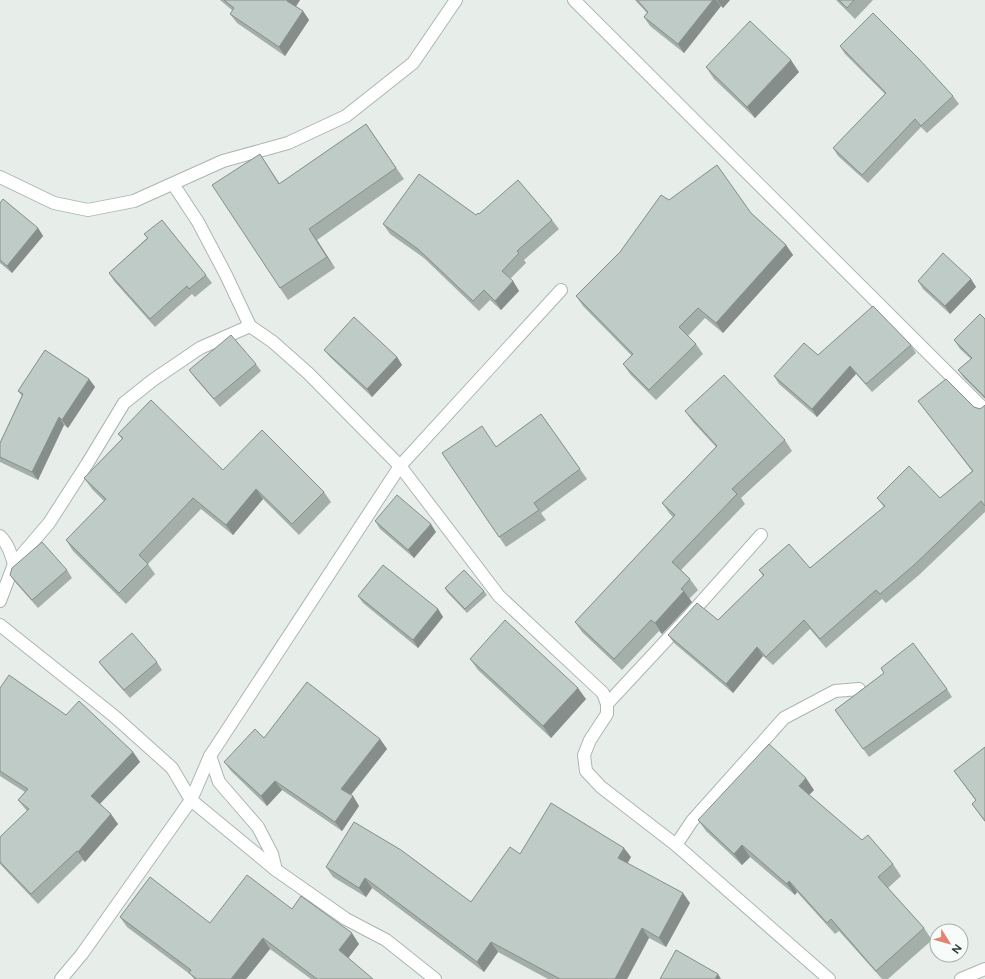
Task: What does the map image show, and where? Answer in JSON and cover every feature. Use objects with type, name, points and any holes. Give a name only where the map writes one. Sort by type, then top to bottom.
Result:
[{"type":"street","points":[[0,177],[54,203],[88,210],[134,201],[223,161],[288,143],[346,116],[412,63],[456,0]]},
{"type":"street","points":[[574,0],[985,410]]},
{"type":"street","points":[[173,184],[198,222],[226,275],[250,326],[273,342],[308,372],[400,466],[499,596],[603,693],[608,704],[607,714],[590,740],[584,755],[586,771],[600,787],[676,845],[829,979]]},
{"type":"street","points":[[61,979],[82,954],[191,800],[210,756],[400,466],[561,290]]},
{"type":"street","points":[[0,601],[14,564],[49,522],[87,464],[124,403],[153,380],[200,348],[250,326]]},
{"type":"street","points":[[608,704],[761,535]]},
{"type":"street","points":[[0,536],[10,551],[14,564]]},
{"type":"street","points":[[0,626],[114,716],[172,768],[191,800],[276,870],[346,919],[386,940],[435,979]]},
{"type":"street","points":[[676,845],[692,821],[784,718],[835,691],[859,689]]},
{"type":"street","points":[[210,756],[219,782],[258,827],[272,854],[276,870]]},
{"type":"street","points":[[961,979],[985,969]]},
{"type":"building","points":[[224,0],[288,0],[287,1],[303,11],[279,47],[230,14],[234,8]]},
{"type":"building","points":[[637,0],[713,0],[678,44],[644,17],[648,12]]},
{"type":"building","points":[[839,0],[854,0],[847,8]]},
{"type":"building","points":[[873,13],[953,96],[921,126],[915,119],[862,175],[833,148],[886,93],[840,46]]},
{"type":"building","points":[[750,21],[791,60],[747,107],[706,67]]},
{"type":"building","points":[[366,124],[396,168],[309,229],[327,257],[280,288],[212,185],[260,154],[279,184]]},
{"type":"building","points":[[717,165],[751,213],[786,245],[716,323],[698,308],[679,327],[696,344],[649,390],[623,364],[633,354],[576,296],[620,252],[661,195],[669,200]]},
{"type":"building","points":[[419,174],[476,215],[518,180],[552,220],[517,251],[519,253],[502,271],[513,281],[495,301],[484,290],[473,301],[418,249],[383,224]]},
{"type":"building","points":[[3,199],[38,228],[7,266],[0,260],[0,203]]},
{"type":"building","points":[[162,220],[206,275],[189,289],[187,286],[150,319],[109,273],[148,238],[144,234]]},
{"type":"building","points":[[943,253],[971,279],[945,306],[918,281]]},
{"type":"building","points":[[873,306],[911,345],[866,384],[850,366],[812,409],[774,376],[804,343],[818,355]]},
{"type":"building","points":[[980,314],[985,319],[985,398],[958,370],[972,358],[954,340]]},
{"type":"building","points":[[354,317],[397,357],[367,389],[324,350]]},
{"type":"building","points":[[231,335],[256,364],[214,399],[189,370]]},
{"type":"building","points":[[45,350],[89,379],[62,420],[59,417],[32,472],[0,457],[0,443],[23,394],[18,391]]},
{"type":"building","points":[[724,375],[785,440],[732,489],[737,494],[672,562],[690,579],[681,589],[684,591],[655,623],[651,620],[614,659],[575,622],[675,515],[662,503],[717,446],[685,411]]},
{"type":"building","points":[[946,379],[974,407],[980,409],[985,405],[985,506],[981,501],[913,566],[880,594],[876,590],[820,639],[804,620],[766,657],[757,647],[726,684],[668,635],[697,603],[718,620],[764,575],[759,570],[789,544],[810,568],[885,506],[877,498],[909,466],[940,498],[973,471],[918,401]]},
{"type":"building","points":[[151,400],[223,470],[262,430],[324,492],[292,524],[256,489],[226,525],[193,498],[139,555],[148,564],[119,593],[66,540],[106,499],[84,478],[123,438],[118,434]]},
{"type":"building","points":[[541,414],[580,469],[534,503],[539,510],[499,537],[442,453],[482,426],[496,447]]},
{"type":"building","points":[[397,495],[431,524],[408,550],[375,521]]},
{"type":"building","points":[[42,542],[67,570],[32,600],[10,575],[12,568]]},
{"type":"building","points":[[383,565],[438,609],[413,640],[358,596]]},
{"type":"building","points":[[464,570],[484,591],[465,609],[445,588]]},
{"type":"building","points":[[505,620],[578,688],[543,726],[470,659]]},
{"type":"building","points":[[132,633],[157,662],[124,690],[99,662]]},
{"type":"building","points":[[913,643],[947,689],[863,749],[835,710],[884,673],[881,668]]},
{"type":"building","points":[[9,675],[66,715],[79,701],[133,752],[91,796],[111,814],[78,852],[77,851],[31,894],[0,862],[0,837],[29,809],[18,800],[28,789],[0,771],[0,688]]},
{"type":"building","points":[[307,682],[380,739],[341,789],[353,796],[335,822],[275,781],[261,796],[224,762],[255,729],[264,738]]},
{"type":"building","points":[[769,744],[806,778],[799,786],[862,840],[868,835],[893,864],[878,877],[924,928],[876,971],[831,919],[827,923],[789,881],[787,884],[742,845],[734,854],[698,820]]},
{"type":"building","points":[[985,747],[985,821],[972,804],[976,800],[954,771]]},
{"type":"building","points":[[551,803],[624,848],[618,858],[683,893],[659,938],[642,928],[615,979],[560,979],[491,942],[477,962],[365,878],[359,888],[326,867],[354,822],[401,850],[471,902],[510,847],[520,854]]},
{"type":"building","points":[[247,875],[292,909],[301,896],[352,933],[339,950],[373,979],[317,979],[263,938],[231,979],[197,979],[189,973],[191,970],[120,917],[150,877],[210,923]]},
{"type":"building","points":[[676,950],[718,974],[715,979],[660,979]]}]
